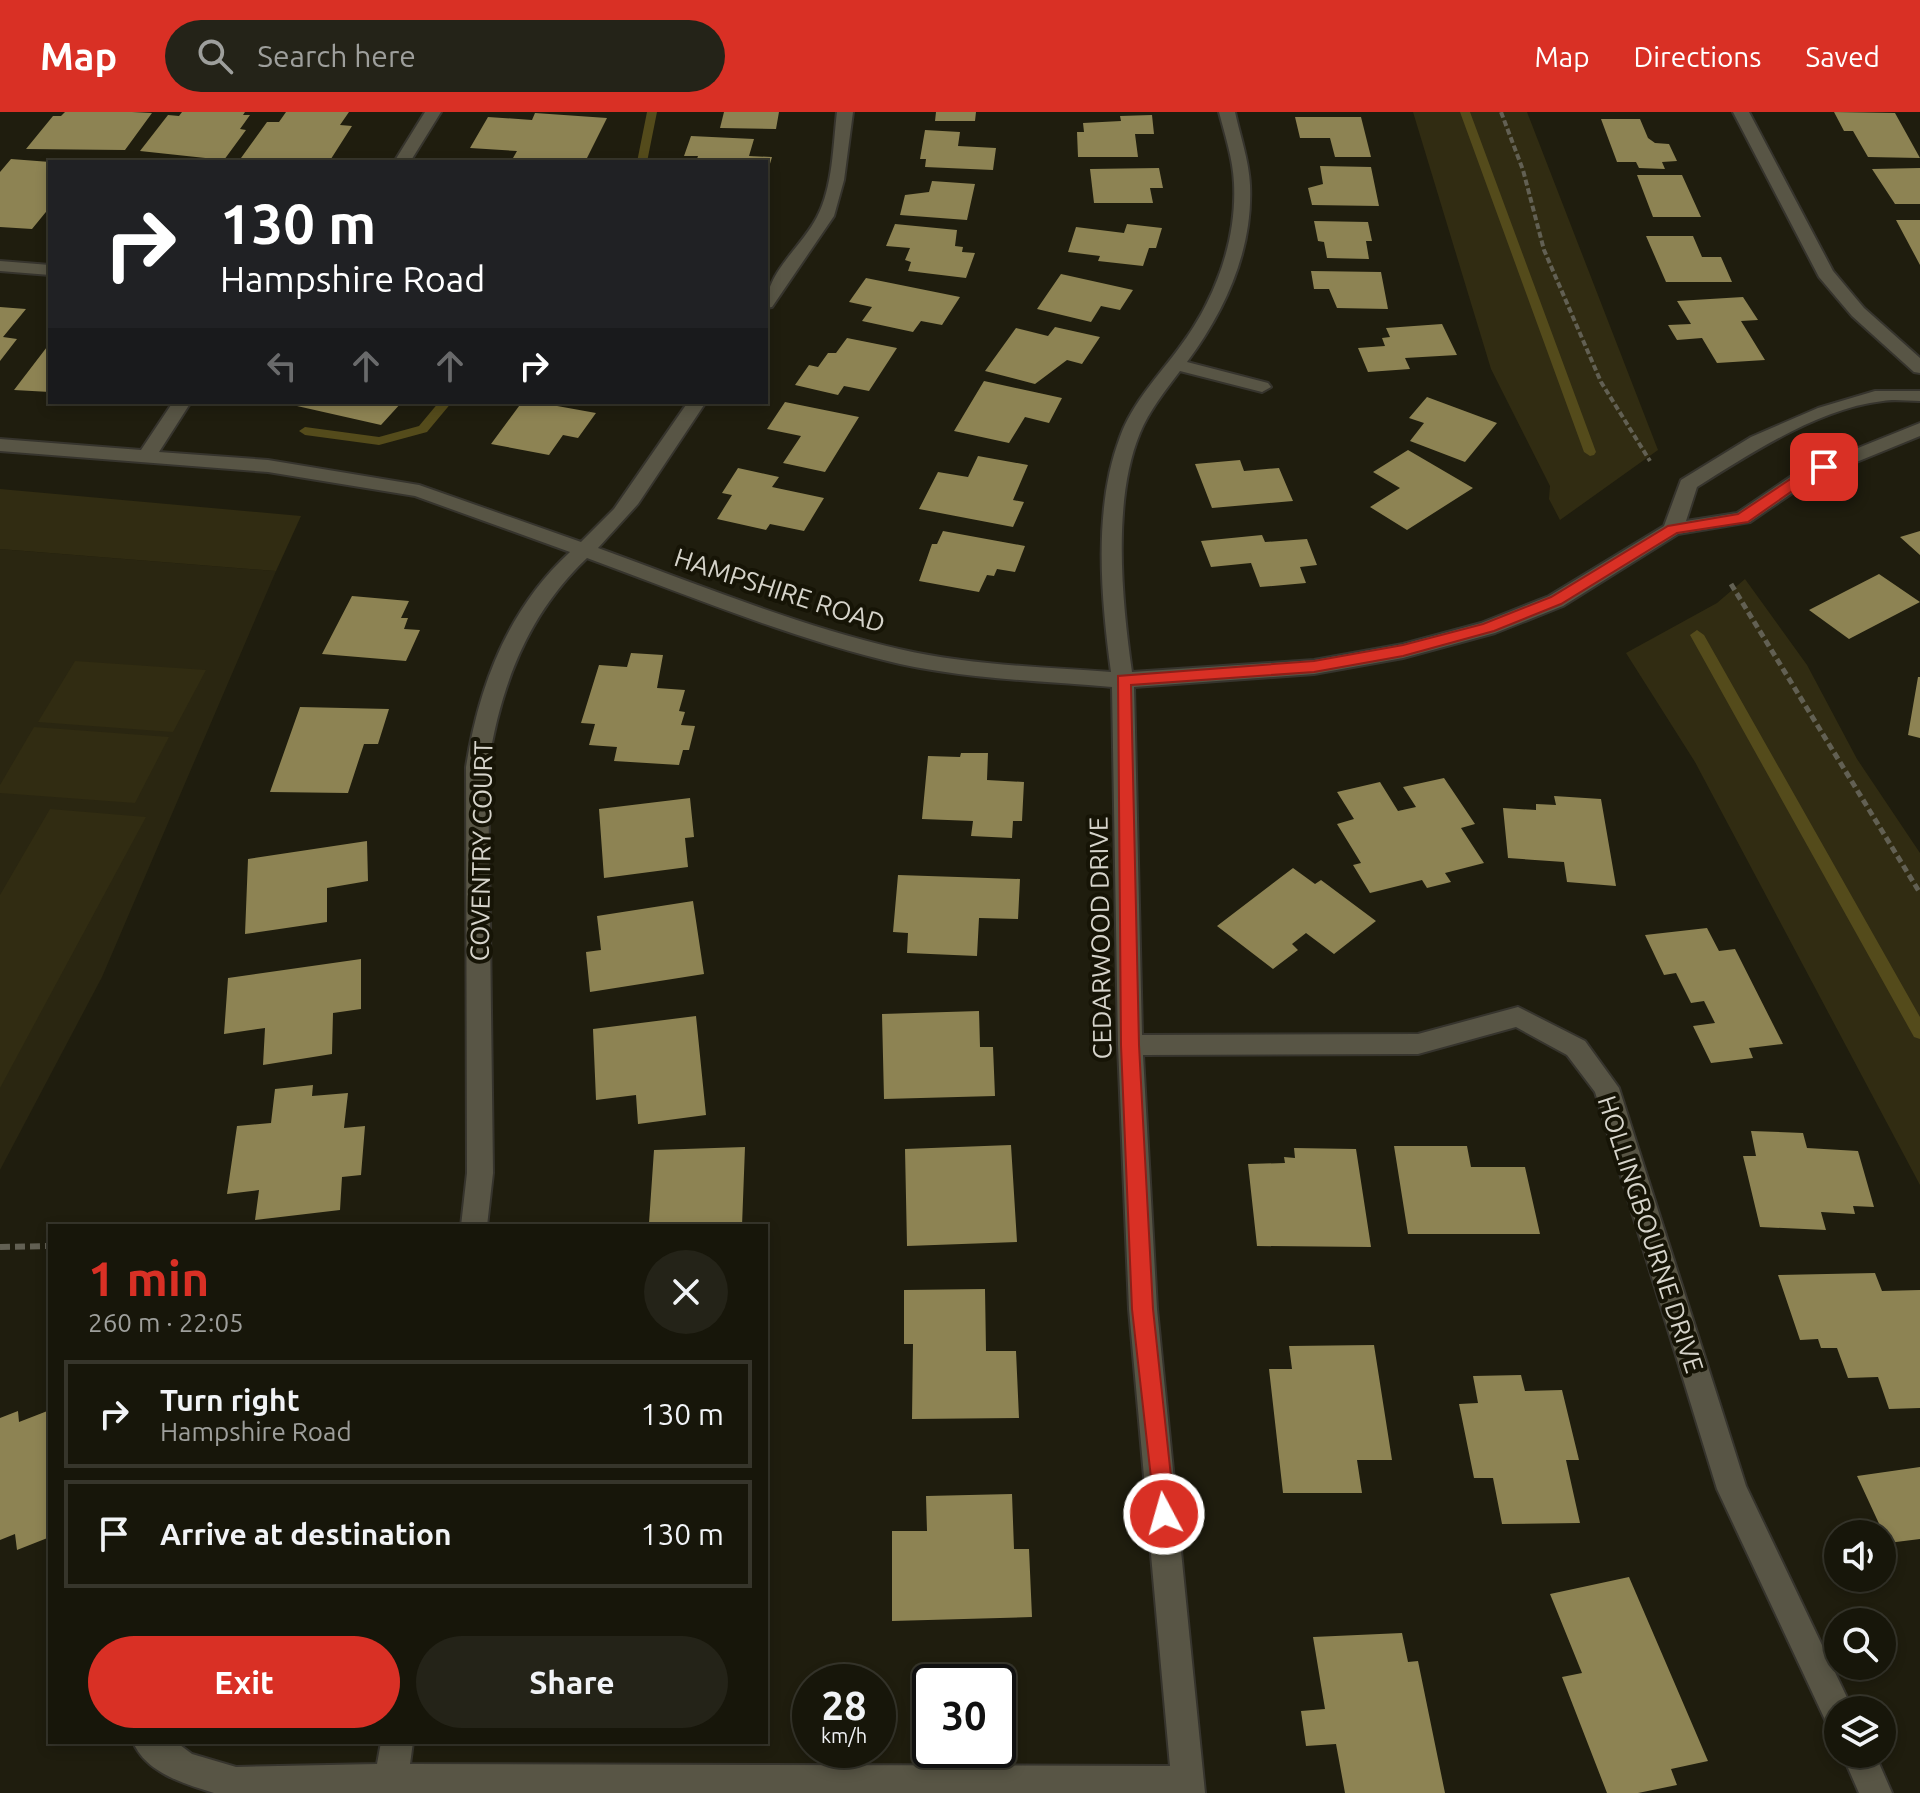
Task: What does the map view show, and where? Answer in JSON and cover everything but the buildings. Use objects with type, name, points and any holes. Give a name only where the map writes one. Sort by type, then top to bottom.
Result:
[{"type":"street","points":[[403,160],[433,112]]},
{"type":"street","points":[[768,300],[826,216],[836,180],[845,112]]},
{"type":"street","name":"CEDARWOOD DRIVE","points":[[1189,1788],[1143,1309],[1130,1045],[1123,680],[1116,632],[1119,466],[1131,432],[1173,364],[1205,323],[1235,243],[1242,184],[1227,112]]},
{"type":"street","points":[[1741,112],[1825,273],[1858,312],[1920,368]]},
{"type":"street","points":[[0,266],[48,270]]},
{"type":"street","points":[[1173,364],[1262,387]]},
{"type":"street","points":[[1673,529],[1688,484],[1758,441],[1825,412],[1881,395],[1920,396]]},
{"type":"street","points":[[146,457],[181,404]]},
{"type":"street","name":"COVENTRY COURT","points":[[474,1224],[480,1173],[477,767],[483,720],[496,675],[524,621],[556,578],[620,514],[696,404]]},
{"type":"street","name":"HAMPSHIRE ROAD","points":[[0,445],[268,466],[419,491],[828,638],[902,657],[981,670],[1123,680],[1314,667],[1403,651],[1460,635],[1556,601],[1673,529],[1743,518],[1803,477],[1920,429]]},
{"type":"street","name":"HOLLINGBOURNE DRIVE","points":[[1130,1045],[1418,1044],[1518,1017],[1576,1048],[1606,1088],[1732,1489],[1830,1696]]},
{"type":"street","points":[[152,1744],[184,1768],[236,1783],[390,1787],[1189,1788]]},
{"type":"street","points":[[390,1787],[397,1744]]},
{"type":"street","points":[[1864,1768],[1876,1793]]},
{"type":"path","points":[[1501,112],[1523,170],[1544,250],[1601,382],[1650,461]]},
{"type":"path","points":[[1731,584],[1920,893]]},
{"type":"path","points":[[0,1247],[48,1246]]},
{"type":"shaded area","points":[[1413,112],[1527,112],[1658,450],[1560,520],[1549,499],[1550,486],[1491,369]]},
{"type":"shaded area","points":[[0,489],[301,516],[276,571],[0,549]]},
{"type":"shaded area","points":[[0,549],[276,571],[102,977],[0,1170]]},
{"type":"shaded area","points":[[1745,579],[1807,665],[1857,759],[1920,853],[1920,1185],[1695,762],[1626,653],[1717,603]]},
{"type":"shaded area","points":[[75,661],[206,670],[173,732],[38,722]]},
{"type":"shaded area","points":[[34,727],[169,737],[135,803],[0,793],[0,785]]},
{"type":"shaded area","points":[[50,809],[146,817],[0,1088],[0,895]]},
{"type":"waterway","points":[[642,160],[652,112]]},
{"type":"waterway","points":[[1465,112],[1590,452]]},
{"type":"waterway","points":[[305,431],[379,441],[423,429],[444,404]]},
{"type":"waterway","points":[[1697,635],[1920,1032]]},
{"type":"route","points":[[1164,1514],[1143,1309],[1130,1045],[1123,680],[1314,667],[1403,651],[1488,628],[1556,601],[1673,529],[1743,518],[1803,477],[1824,467]]}]
